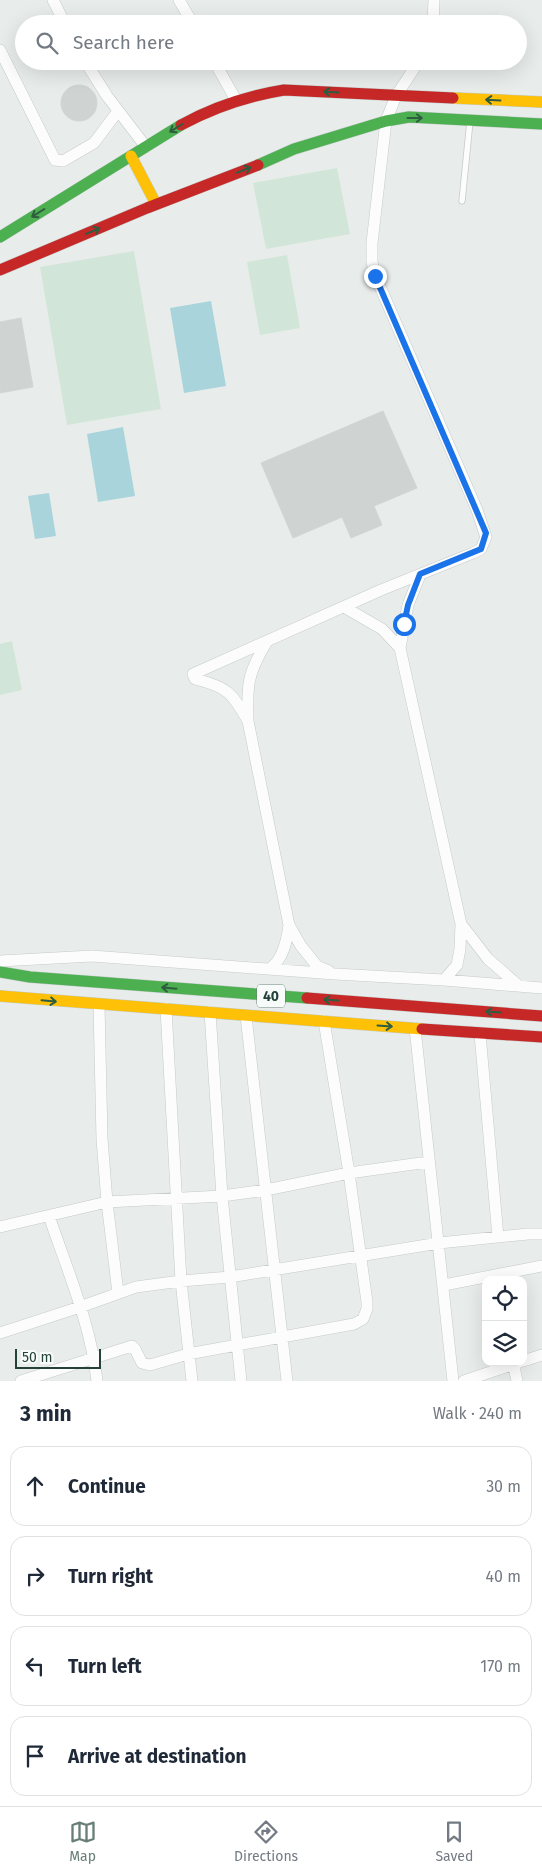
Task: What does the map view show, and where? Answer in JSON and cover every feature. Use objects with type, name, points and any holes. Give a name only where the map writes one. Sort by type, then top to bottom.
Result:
[{"type":"main road","points":[[0,237],[208,110],[258,93],[284,90],[542,102]]},
{"type":"main road","points":[[0,270],[156,204],[251,168],[294,149],[386,121],[409,117],[542,124]]},
{"type":"main road","points":[[131,156],[156,204]]},
{"type":"main road","name":"40","points":[[0,972],[30,977],[542,1016]]},
{"type":"main road","points":[[27,999],[30,977]]},
{"type":"main road","name":"40","points":[[1,997],[480,1034],[542,1037]]},
{"type":"main road","points":[[451,1009],[451,1031]]},
{"type":"street","points":[[53,0],[60,15]]},
{"type":"street","points":[[179,0],[188,15]]},
{"type":"street","points":[[433,15],[434,0]]},
{"type":"street","points":[[0,50],[54,160],[63,161],[94,143],[118,111]]},
{"type":"street","points":[[91,70],[118,111],[146,147]]},
{"type":"street","points":[[219,70],[236,100]]},
{"type":"street","points":[[248,721],[234,698],[228,692],[216,684],[196,679],[193,675],[344,607],[481,549],[486,533],[375,276],[372,262],[372,242],[386,121],[396,96],[413,70]]},
{"type":"street","points":[[420,574],[408,605],[400,648],[461,924],[457,965],[444,980]]},
{"type":"street","points":[[344,607],[382,629],[400,648]]},
{"type":"street","points":[[266,643],[250,673],[247,696],[248,721],[289,925],[301,946],[317,966],[335,974]]},
{"type":"street","points":[[461,924],[488,959],[520,986]]},
{"type":"street","points":[[270,969],[284,950],[289,925]]},
{"type":"street","points":[[0,961],[92,956],[542,988]]},
{"type":"street","points":[[100,1005],[100,1090],[107,1202],[118,1293]]},
{"type":"street","points":[[166,1009],[181,1281],[192,1381]]},
{"type":"street","points":[[210,1012],[222,1196],[241,1381]]},
{"type":"street","points":[[246,1016],[287,1381]]},
{"type":"street","points":[[21,1381],[132,1346],[136,1349],[142,1363],[148,1365],[188,1354],[354,1324],[363,1319],[367,1309],[361,1256],[324,1021]]},
{"type":"street","points":[[416,1028],[428,1162],[444,1285],[453,1381]]},
{"type":"street","points":[[480,1034],[498,1237]]},
{"type":"street","points":[[0,1227],[107,1202],[222,1196],[266,1190],[349,1173],[428,1162]]},
{"type":"street","points":[[49,1216],[80,1307],[94,1359],[97,1381]]},
{"type":"street","points":[[0,1333],[148,1284],[230,1277],[439,1243],[542,1234]]},
{"type":"street","points":[[506,1276],[542,1266]]},
{"type":"street","points":[[444,1285],[482,1280]]},
{"type":"street","points":[[527,1359],[542,1355]]},
{"type":"street","points":[[464,1381],[507,1366]]},
{"type":"street","points":[[516,1381],[518,1366]]},
{"type":"lane","points":[[462,201],[470,119]]},
{"type":"green space","points":[[337,168],[350,234],[266,249],[253,183]]},
{"type":"green space","points":[[134,251],[161,409],[67,425],[40,267]]},
{"type":"green space","points":[[287,255],[300,328],[260,335],[247,262]]},
{"type":"green space","points":[[12,641],[22,690],[0,695],[0,644]]},
{"type":"water","points":[[211,301],[226,386],[184,393],[170,308]]},
{"type":"water","points":[[123,427],[135,496],[98,502],[87,434]]},
{"type":"water","points":[[49,493],[56,536],[35,539],[28,496]]},
{"type":"building","points":[[79,85],[92,90],[97,103],[92,116],[79,121],[66,116],[61,103],[66,90]]},
{"type":"building","points":[[21,318],[33,387],[0,393],[0,322]]},
{"type":"building","points":[[383,411],[417,488],[374,506],[382,525],[351,538],[342,517],[293,538],[261,463]]},
{"type":"traffic: fast","points":[[258,165],[294,149],[386,121],[409,117],[542,124]]},
{"type":"traffic: fast","points":[[0,237],[181,125]]},
{"type":"traffic: fast","points":[[0,972],[30,977],[307,998]]},
{"type":"traffic: slow","points":[[453,98],[542,102]]},
{"type":"traffic: slow","points":[[131,156],[156,204]]},
{"type":"traffic: slow","points":[[0,996],[422,1029]]},
{"type":"traffic: jam","points":[[181,125],[231,103],[257,95],[284,90],[453,98]]},
{"type":"traffic: jam","points":[[0,270],[147,208],[258,165]]},
{"type":"traffic: jam","points":[[307,998],[542,1016]]},
{"type":"traffic: jam","points":[[422,1029],[542,1037]]},
{"type":"route","points":[[375,276],[486,533],[481,549],[420,574],[412,592],[404,624]]}]
